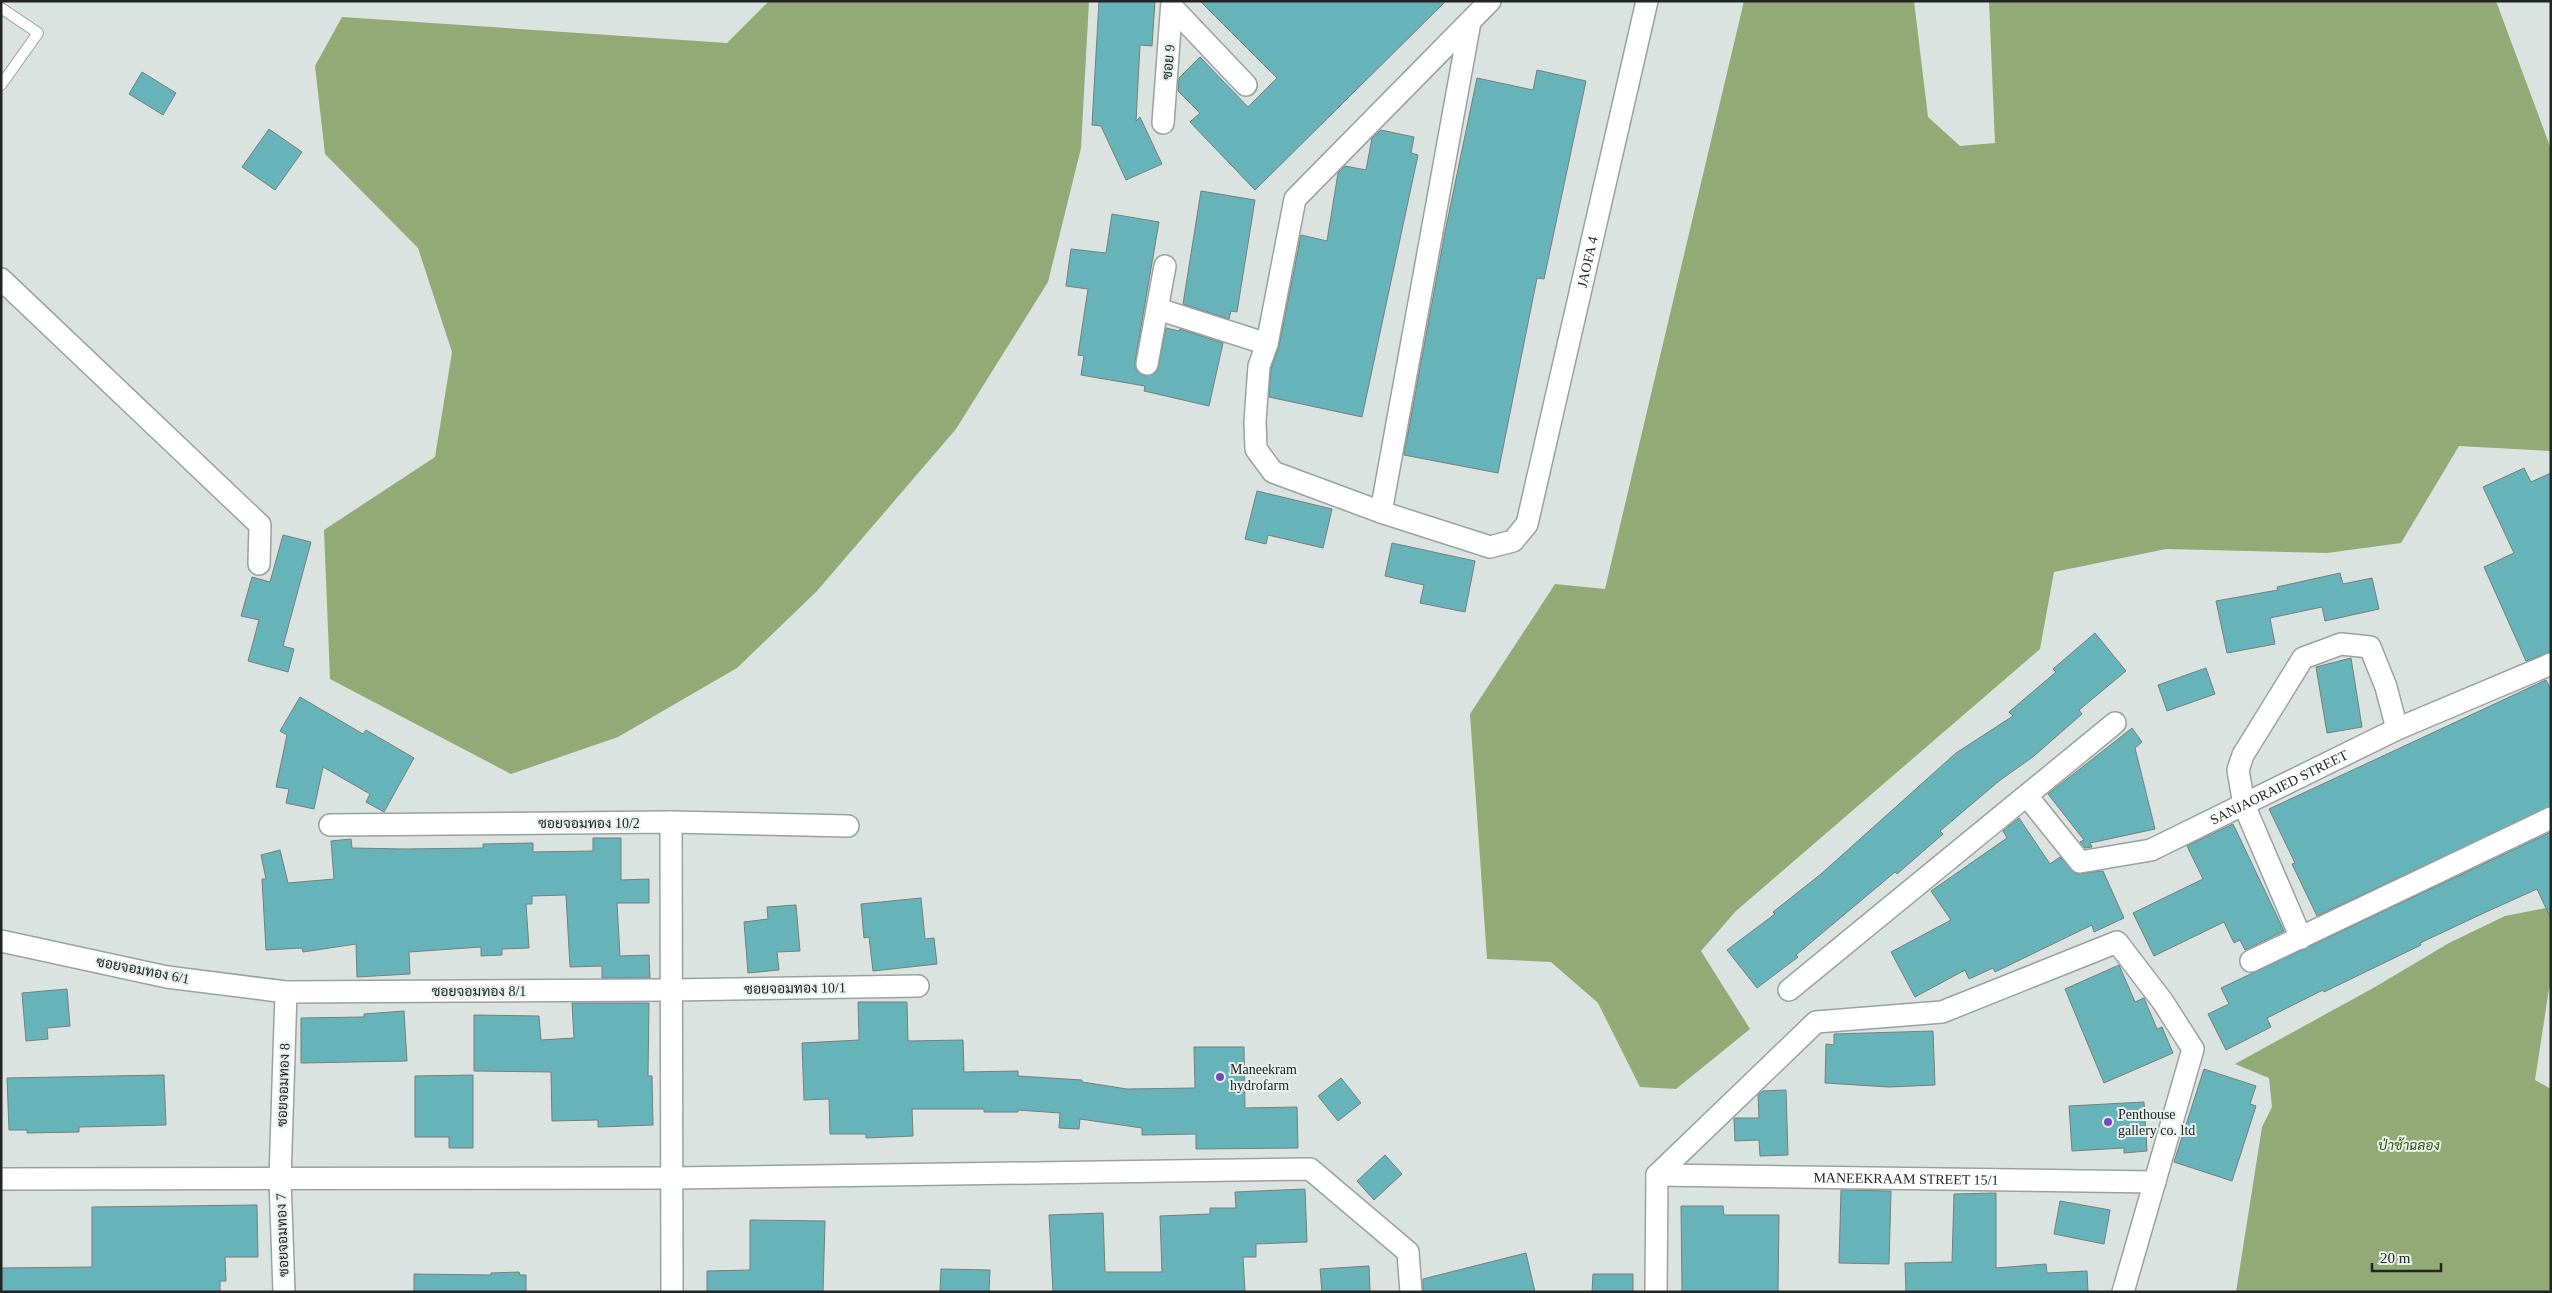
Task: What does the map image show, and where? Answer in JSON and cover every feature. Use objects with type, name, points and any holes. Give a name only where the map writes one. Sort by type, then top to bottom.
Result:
[{"type":"street","points":[[1470,22],[1381,512],[1273,472],[1256,449],[1255,421],[1259,366],[1267,344],[1295,198],[1490,1]]},
{"type":"street","name":"JAOFA 4","points":[[1381,512],[1490,547],[1513,541],[1527,524],[1646,1]]},
{"type":"street","points":[[1172,4],[1246,84]]},
{"type":"street","name":"ซอย 9","points":[[1163,123],[1172,4]]},
{"type":"street","points":[[1147,364],[1165,266]]},
{"type":"street","points":[[1,279],[260,525],[259,564]]},
{"type":"street","points":[[1158,309],[1267,344]]},
{"type":"street","points":[[2301,938],[2244,805],[2238,770],[2243,755],[2302,658],[2341,644],[2370,647],[2386,687],[2397,729]]},
{"type":"street","name":"SANJAORAIED STREET","points":[[2027,796],[2080,862],[2152,850],[2397,729],[2551,664]]},
{"type":"street","points":[[1789,990],[2115,723]]},
{"type":"street","points":[[2251,961],[2551,818]]},
{"type":"street","points":[[671,822],[672,1292]]},
{"type":"street","name":"ซอยจอมทอง 10/2","points":[[330,824],[671,822],[848,826]]},
{"type":"street","name":"ซอยจอมทอง 6/1","points":[[1,941],[167,977],[286,992]]},
{"type":"street","points":[[1656,1292],[1657,1175],[1816,1022],[1942,1012],[2117,942],[2163,1002],[2193,1050],[2123,1292]]},
{"type":"street","name":"ซอยจอมทอง 10/1","points":[[671,990],[918,986]]},
{"type":"street","name":"ซอยจอมทอง 8/1","points":[[286,992],[671,990]]},
{"type":"street","name":"ซอยจอมทอง 8","points":[[280,1179],[286,992]]},
{"type":"street","points":[[1,1179],[672,1178],[1310,1169],[1408,1252],[1412,1292]]},
{"type":"street","name":"MANEEKRAAM STREET 15/1","points":[[1657,1175],[2155,1182]]},
{"type":"street","name":"ซอยจอมทอง 7","points":[[280,1179],[284,1292]]},
{"type":"lane","points":[[1,8],[38,33],[1,85]]},
{"type":"green space","points":[[769,1],[1089,1],[1081,148],[1048,282],[956,429],[817,591],[737,668],[618,737],[511,774],[330,679],[324,530],[435,457],[452,352],[418,248],[325,154],[315,66],[342,17],[727,43]]},
{"type":"green space","points":[[1744,1],[1914,1],[1928,117],[1960,146],[1995,143],[1989,1],[2496,1],[2551,149],[2551,451],[2459,446],[2401,543],[2327,553],[2166,549],[2054,572],[2040,649],[1736,911],[1701,951],[1750,1029],[1676,1089],[1640,1087],[1598,1003],[1551,962],[1487,959],[1470,714],[1555,584],[1605,589]]},
{"type":"green space","name":"ป่าช้าฉลอง","points":[[2551,907],[2551,989],[2549,989],[2535,1080],[2551,1089],[2551,1292],[2236,1292],[2262,1127],[2272,1107],[2269,1078],[2235,1064],[2375,987],[2449,943],[2505,916]]},
{"type":"building","points":[[1099,1],[1155,1],[1152,46],[1140,45],[1136,121],[1140,117],[1162,164],[1126,180],[1101,126],[1092,125]]},
{"type":"building","points":[[1200,1],[1446,1],[1255,190],[1190,122],[1200,113],[1178,91],[1179,78],[1200,57],[1248,107],[1277,78]]},
{"type":"building","points":[[1537,70],[1586,81],[1544,279],[1537,278],[1498,473],[1404,455],[1445,232],[1477,78],[1533,90]]},
{"type":"building","points":[[142,72],[176,93],[163,115],[129,94]]},
{"type":"building","points":[[269,129],[302,152],[275,190],[242,167]]},
{"type":"building","points":[[1381,130],[1414,137],[1411,153],[1418,155],[1362,417],[1269,397],[1271,369],[1279,346],[1301,235],[1327,241],[1338,173],[1345,166],[1366,170],[1372,138]]},
{"type":"building","points":[[1201,191],[1255,200],[1237,312],[1231,311],[1229,319],[1183,304]]},
{"type":"building","points":[[1112,214],[1159,222],[1135,369],[1145,376],[1157,372],[1166,328],[1179,331],[1180,329],[1223,343],[1209,406],[1144,391],[1145,386],[1081,375],[1084,356],[1078,355],[1088,289],[1066,286],[1071,249],[1106,253]]},
{"type":"building","points":[[2524,468],[2531,482],[2551,473],[2551,652],[2526,661],[2484,567],[2514,553],[2483,487]]},
{"type":"building","points":[[1257,491],[1332,509],[1323,548],[1268,535],[1266,544],[1245,539]]},
{"type":"building","points":[[283,535],[311,542],[283,646],[294,649],[288,672],[248,661],[259,620],[241,616],[252,577],[270,582]]},
{"type":"building","points":[[1392,543],[1475,561],[1465,612],[1420,603],[1424,585],[1385,576]]},
{"type":"building","points":[[2340,573],[2343,584],[2372,578],[2379,609],[2325,621],[2322,607],[2270,618],[2275,644],[2227,653],[2216,601],[2278,590],[2277,587]]},
{"type":"building","points":[[2095,633],[2126,671],[2079,710],[2082,714],[2034,756],[1999,781],[1940,831],[1943,834],[1897,874],[1895,872],[1796,955],[1798,957],[1757,988],[1727,950],[1775,914],[1773,912],[1821,874],[1956,753],[2013,716],[2009,712],[2056,672],[2053,669]]},
{"type":"building","points":[[2351,658],[2362,727],[2327,733],[2316,667]]},
{"type":"building","points":[[2206,668],[2215,694],[2167,711],[2158,685]]},
{"type":"building","points":[[2546,680],[2551,690],[2551,806],[2317,916],[2292,864],[2295,863],[2269,809]]},
{"type":"building","points":[[300,697],[363,734],[366,730],[414,758],[384,812],[366,802],[370,794],[323,767],[314,809],[286,803],[289,789],[276,787],[287,735],[280,731]]},
{"type":"building","points":[[2132,728],[2142,742],[2135,748],[2155,829],[2090,843],[2092,847],[2085,848],[2080,842],[2084,840],[2048,794]]},
{"type":"building","points":[[2019,818],[2050,864],[2060,857],[2076,874],[2103,871],[2124,918],[2094,932],[2092,925],[1995,972],[1993,968],[1969,979],[1965,970],[1915,997],[1891,952],[1951,920],[1931,891],[2007,838],[2003,831]]},
{"type":"building","points":[[2233,824],[2284,931],[2245,950],[2240,940],[2234,943],[2224,922],[2154,956],[2133,913],[2203,879],[2187,846]]},
{"type":"building","points":[[2551,832],[2551,919],[2537,889],[2420,943],[2421,945],[2267,1018],[2271,1027],[2226,1050],[2208,1014],[2229,1004],[2221,988]]},
{"type":"building","points":[[593,838],[621,838],[621,880],[649,879],[649,903],[617,903],[620,956],[649,955],[650,978],[602,978],[602,966],[570,967],[566,895],[532,896],[532,904],[526,904],[529,948],[502,949],[502,955],[481,956],[481,947],[409,952],[410,974],[357,977],[356,944],[303,952],[302,948],[266,950],[262,879],[266,879],[261,855],[280,850],[288,883],[334,879],[331,841],[351,839],[352,848],[405,849],[483,848],[483,844],[533,843],[533,852],[593,851]]},
{"type":"building","points":[[921,898],[925,939],[934,938],[937,964],[873,971],[869,937],[864,938],[861,904]]},
{"type":"building","points":[[796,905],[800,951],[777,952],[779,970],[748,973],[744,922],[768,919],[767,907]]},
{"type":"building","points":[[2119,965],[2135,1002],[2144,998],[2157,1029],[2162,1027],[2173,1053],[2104,1083],[2065,989]]},
{"type":"building","points":[[67,989],[70,1026],[47,1028],[48,1039],[26,1041],[22,993]]},
{"type":"building","points":[[858,1002],[907,1002],[908,1041],[963,1040],[964,1072],[1018,1071],[1018,1076],[1082,1080],[1082,1082],[1127,1089],[1195,1088],[1194,1047],[1244,1047],[1245,1108],[1297,1107],[1298,1148],[1196,1149],[1196,1134],[1142,1135],[1142,1128],[1080,1119],[1079,1129],[1059,1128],[1060,1113],[1018,1110],[1018,1112],[984,1112],[984,1109],[912,1109],[913,1136],[866,1138],[866,1134],[830,1134],[829,1099],[804,1100],[802,1043],[859,1040]]},
{"type":"building","points":[[572,1003],[649,1003],[648,1076],[652,1076],[653,1125],[598,1127],[598,1120],[552,1121],[551,1072],[474,1071],[474,1015],[539,1016],[541,1040],[574,1038]]},
{"type":"building","points":[[404,1011],[407,1061],[301,1063],[301,1018],[364,1017],[364,1014]]},
{"type":"building","points":[[1933,1031],[1935,1085],[1889,1087],[1825,1083],[1826,1044],[1834,1045],[1834,1034]]},
{"type":"building","points":[[2204,1069],[2256,1086],[2250,1104],[2256,1106],[2232,1181],[2174,1162]]},
{"type":"building","points":[[164,1075],[166,1125],[79,1127],[79,1132],[27,1133],[27,1130],[9,1130],[7,1078]]},
{"type":"building","points":[[473,1075],[473,1148],[449,1148],[449,1137],[415,1137],[415,1076]]},
{"type":"building","points":[[1341,1078],[1361,1103],[1338,1121],[1318,1096]]},
{"type":"building","points":[[1786,1090],[1788,1155],[1760,1156],[1759,1140],[1735,1141],[1734,1118],[1759,1118],[1758,1095],[1763,1091]]},
{"type":"building","name":"Penthouse gallery co. ltd","points":[[2144,1102],[2147,1151],[2124,1153],[2124,1148],[2072,1151],[2069,1106]]},
{"type":"building","points":[[1385,1155],[1402,1174],[1374,1200],[1357,1181]]},
{"type":"building","points":[[1305,1189],[1307,1242],[1256,1244],[1256,1257],[1243,1257],[1245,1292],[1053,1292],[1049,1215],[1103,1213],[1105,1272],[1162,1272],[1160,1216],[1210,1214],[1210,1208],[1236,1208],[1235,1192]]},
{"type":"building","points":[[1841,1190],[1891,1191],[1889,1264],[1839,1263]]},
{"type":"building","points":[[1996,1193],[1996,1268],[2046,1264],[2047,1273],[2087,1271],[2088,1292],[1906,1292],[1905,1263],[1952,1262],[1954,1194]]},
{"type":"building","points":[[2060,1201],[2110,1210],[2104,1244],[2054,1234]]},
{"type":"building","points":[[257,1205],[258,1257],[225,1257],[226,1281],[220,1281],[220,1292],[1,1292],[1,1268],[92,1267],[92,1207]]},
{"type":"building","points":[[1681,1206],[1723,1206],[1724,1215],[1779,1215],[1778,1292],[1682,1292]]},
{"type":"building","points":[[750,1220],[825,1221],[823,1292],[707,1292],[707,1271],[750,1270]]},
{"type":"building","points":[[1526,1253],[1535,1292],[1423,1292],[1423,1279]]},
{"type":"building","points":[[1369,1266],[1370,1292],[1322,1292],[1320,1269]]},
{"type":"building","points":[[941,1269],[990,1270],[989,1292],[940,1292]]},
{"type":"building","points":[[519,1272],[520,1275],[526,1275],[526,1292],[414,1292],[414,1274],[491,1275],[491,1273]]},
{"type":"building","points":[[1593,1274],[1633,1274],[1633,1292],[1592,1292]]},
{"type":"place","name":"Maneekram hydrofarm","points":[[1220,1077]]},
{"type":"place","name":"Penthouse gallery co. ltd","points":[[2108,1122]]}]
